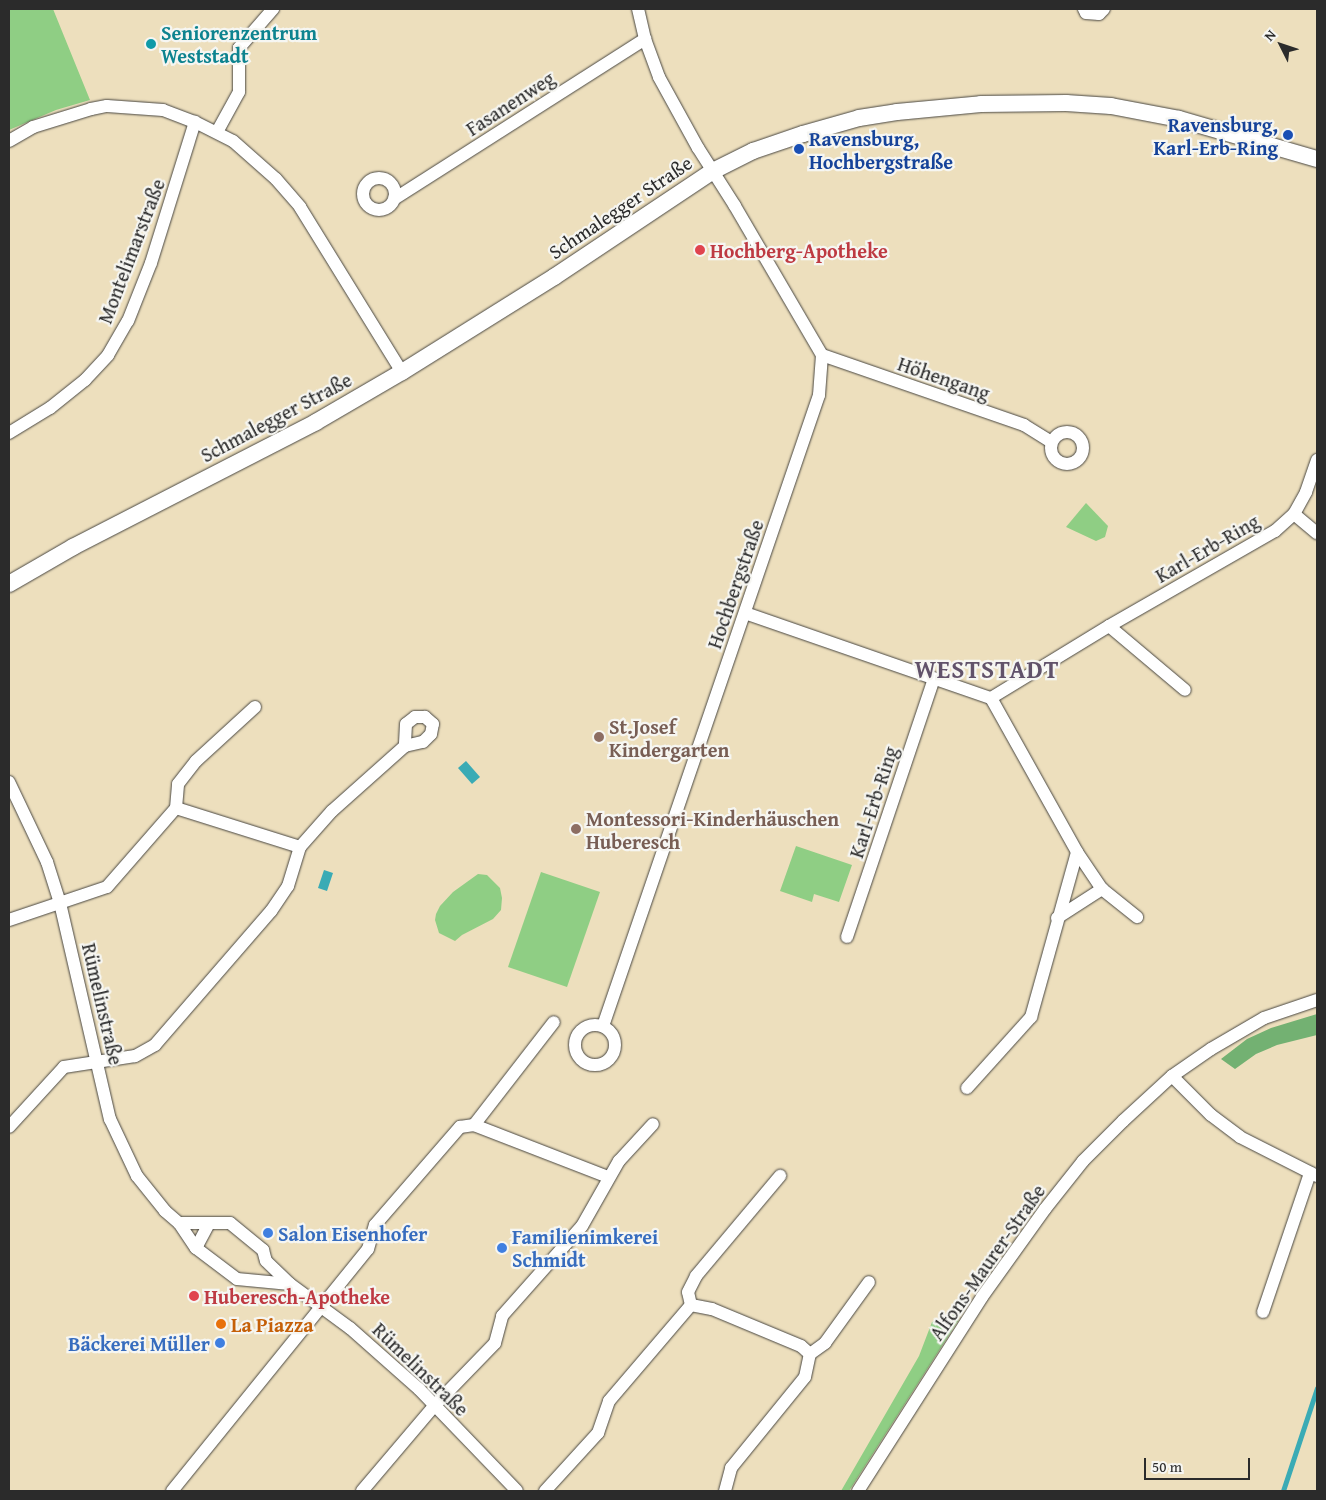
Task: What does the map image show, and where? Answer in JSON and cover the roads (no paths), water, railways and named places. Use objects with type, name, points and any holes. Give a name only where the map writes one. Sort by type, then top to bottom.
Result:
[{"type":"street","points":[[217,132],[239,92],[239,48],[273,9]]},
{"type":"street","points":[[638,9],[645,39],[659,77],[698,148],[713,170],[822,355]]},
{"type":"street","points":[[1084,9],[1086,13],[1099,14],[1104,9]]},
{"type":"street","name":"Fasanenweg","points":[[394,199],[645,39]]},
{"type":"street","name":"Schmalegger Straße","points":[[9,584],[73,547],[316,422],[402,372],[554,276],[713,170],[753,151],[818,129],[859,118],[905,111],[981,104],[1066,103],[1119,108],[1179,119],[1317,159]]},
{"type":"street","points":[[9,141],[33,127],[107,106],[163,110],[217,132],[251,155],[276,178],[300,207],[402,372]]},
{"type":"street","name":"Montelimarstraße","points":[[9,433],[50,408],[85,380],[108,355],[128,321],[150,263],[195,122]]},
{"type":"street","name":"Höhengang","points":[[822,355],[1024,425],[1051,442]]},
{"type":"street","name":"Hochbergstraße","points":[[603,1026],[819,395],[822,355]]},
{"type":"street","name":"Karl-Erb-Ring","points":[[991,698],[1109,626],[1275,531],[1294,514],[1306,492],[1317,460]]},
{"type":"street","points":[[1294,514],[1317,533]]},
{"type":"street","points":[[745,614],[991,698],[1077,852],[1102,889],[1137,917]]},
{"type":"street","points":[[1109,626],[1185,690]]},
{"type":"street","name":"Karl-Erb-Ring","points":[[847,937],[934,678]]},
{"type":"street","points":[[9,920],[107,886],[176,808],[178,784],[196,761],[255,707]]},
{"type":"street","points":[[9,1127],[64,1067],[136,1056],[155,1045],[271,911],[288,886],[300,847],[332,811],[405,746]]},
{"type":"street","name":"Rümelinstraße","points":[[9,782],[47,862],[60,903],[110,1119],[120,1142],[145,1187],[179,1224],[196,1248],[237,1279],[249,1281],[259,1279],[290,1284]]},
{"type":"street","points":[[176,808],[300,847]]},
{"type":"street","points":[[968,1088],[1031,1017],[1057,918],[1077,852]]},
{"type":"street","points":[[1057,918],[1102,889]]},
{"type":"street","name":"Alfons-Maurer-Straße","points":[[858,1491],[982,1297],[1045,1208],[1083,1161],[1172,1076],[1246,1027],[1317,1000]]},
{"type":"street","points":[[474,1125],[554,1022]]},
{"type":"street","points":[[1172,1076],[1211,1115],[1240,1137],[1314,1175],[1263,1312]]},
{"type":"street","points":[[362,1491],[435,1405],[495,1343],[502,1316],[582,1226],[618,1161],[653,1124]]},
{"type":"street","points":[[172,1491],[368,1249],[375,1225],[460,1126],[474,1125],[608,1177]]},
{"type":"street","points":[[691,1305],[688,1292],[696,1276],[780,1176]]},
{"type":"street","name":"Rümelinstraße","points":[[179,1224],[208,1225],[218,1222],[230,1223],[263,1250],[266,1261],[290,1284],[350,1328],[419,1389],[517,1491]]},
{"type":"street","points":[[196,1248],[208,1225]]},
{"type":"street","points":[[259,1279],[264,1271],[266,1261]]},
{"type":"street","points":[[725,1491],[731,1468],[805,1377],[810,1354],[825,1343],[869,1282]]},
{"type":"street","points":[[691,1305],[721,1312],[801,1346],[810,1354]]},
{"type":"street","points":[[545,1491],[598,1433],[609,1401],[691,1305]]},
{"type":"water","points":[[466,761],[480,777],[472,784],[458,768]]},
{"type":"water","points":[[324,870],[333,873],[327,891],[318,888]]},
{"type":"waterway","points":[[1283,1491],[1317,1388]]},
{"type":"place","name":"Seniorenzentrum Weststadt","points":[[151,44]]},
{"type":"place","name":"Ravensburg, Karl-Erb-Ring","points":[[1288,135]]},
{"type":"place","name":"Ravensburg, Hochbergstraße","points":[[799,149]]},
{"type":"place","name":"Hochberg-Apotheke","points":[[700,250]]},
{"type":"place","name":"St.Josef Kindergarten","points":[[599,737]]},
{"type":"place","name":"Montessori-Kinderhäuschen Huberesch","points":[[576,829]]},
{"type":"place","name":"Salon Eisenhofer","points":[[268,1233]]},
{"type":"place","name":"Familienimkerei Schmidt","points":[[502,1248]]},
{"type":"place","name":"Huberesch-Apotheke","points":[[194,1296]]},
{"type":"place","name":"La Piazza","points":[[221,1324]]},
{"type":"place","name":"Bäckerei Müller","points":[[220,1343]]},
{"type":"district","name":"WESTSTADT","points":[[987,669]]}]
